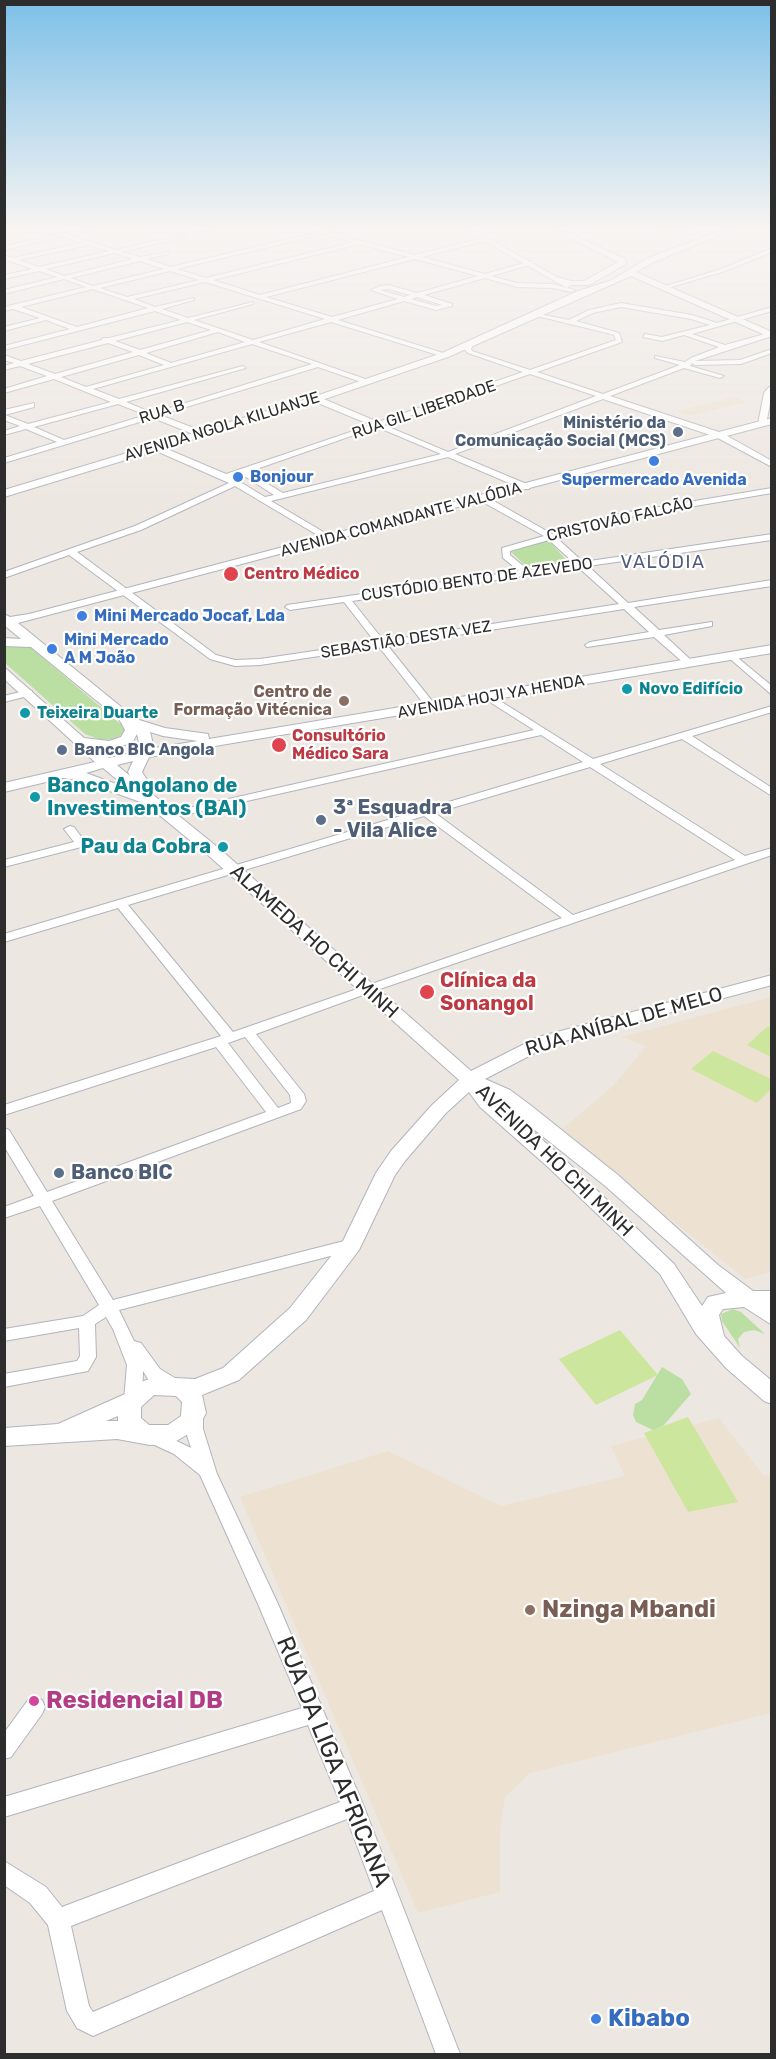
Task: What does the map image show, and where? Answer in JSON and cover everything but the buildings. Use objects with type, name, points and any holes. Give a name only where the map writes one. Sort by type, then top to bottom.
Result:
[{"type":"main road","name":"AVENIDA NGOLA KILUANJE","points":[[440,355],[504,325]]},
{"type":"main road","name":"AVENIDA NGOLA KILUANJE","points":[[4,494],[316,399],[472,343],[511,325]]},
{"type":"main road","points":[[751,325],[771,334]]},
{"type":"main road","name":"AVENIDA COMANDANTE VALÓDIA","points":[[7,623],[767,422]]},
{"type":"main road","points":[[7,623],[35,643],[124,716],[146,737],[144,754],[135,772],[157,804]]},
{"type":"main road","points":[[4,642],[35,643]]},
{"type":"main road","name":"AVENIDA HOJI YA HENDA","points":[[4,788],[103,762],[144,754],[771,649]]},
{"type":"main road","points":[[4,671],[80,742],[114,754],[144,754]]},
{"type":"main road","points":[[124,716],[147,728],[175,735],[223,738],[250,736]]},
{"type":"main road","points":[[80,742],[109,746],[127,740],[132,730],[124,716]]},
{"type":"main road","points":[[50,776],[80,755],[82,748],[80,742]]},
{"type":"main road","name":"ALAMEDA HO CHI MINH","points":[[80,742],[171,815],[470,1080]]},
{"type":"main road","points":[[50,776],[76,775],[157,804]]},
{"type":"main road","name":"RUA ANÍBAL DE MELO","points":[[194,1413],[231,1374],[298,1314],[352,1245],[387,1173],[398,1156],[439,1109],[470,1080],[499,1062],[544,1041],[771,980]]},
{"type":"main road","name":"AVENIDA HO CHI MINH","points":[[470,1080],[503,1094],[522,1108],[771,1317]]},
{"type":"main road","name":"AVENIDA HO CHI MINH","points":[[470,1080],[487,1103],[555,1162],[667,1269],[717,1342],[768,1391]]},
{"type":"main road","points":[[717,1342],[709,1324],[708,1314],[712,1306],[723,1301],[771,1299]]},
{"type":"main road","points":[[56,1433],[133,1400],[146,1389],[155,1386],[196,1388],[231,1374]]},
{"type":"main road","points":[[4,1437],[117,1430],[162,1436],[183,1429],[194,1413],[193,1399],[182,1388],[174,1386]]},
{"type":"main road","points":[[133,1400],[129,1407],[130,1421],[145,1434]]},
{"type":"street","points":[[4,329],[20,325]]},
{"type":"street","points":[[67,325],[87,333]]},
{"type":"street","points":[[4,348],[92,325]]},
{"type":"street","points":[[4,368],[163,325]]},
{"type":"street","points":[[204,325],[367,381]]},
{"type":"street","points":[[86,389],[314,325]]},
{"type":"street","points":[[348,325],[440,355]]},
{"type":"street","name":"RUA GIL LIBERDADE","points":[[226,477],[620,341],[614,333],[582,325]]},
{"type":"street","points":[[645,336],[660,340],[716,325]]},
{"type":"street","points":[[4,391],[219,330]]},
{"type":"street","points":[[684,333],[726,346]]},
{"type":"street","points":[[686,365],[693,359],[726,346],[771,334]]},
{"type":"street","points":[[98,336],[171,365]]},
{"type":"street","points":[[472,343],[467,349],[471,352],[719,435],[771,465]]},
{"type":"street","points":[[263,500],[450,453],[686,365],[741,362],[771,351]]},
{"type":"street","points":[[4,357],[201,434]]},
{"type":"street","points":[[657,357],[720,376]]},
{"type":"street","name":"RUA B","points":[[4,461],[320,364]]},
{"type":"street","points":[[4,433],[243,368]]},
{"type":"street","points":[[767,422],[768,393],[771,388]]},
{"type":"street","points":[[316,399],[450,453],[526,487]]},
{"type":"street","points":[[4,415],[31,405]]},
{"type":"street","points":[[4,415],[26,428],[65,443]]},
{"type":"street","points":[[157,448],[226,477],[329,539]]},
{"type":"street","points":[[243,472],[282,496]]},
{"type":"street","points":[[4,575],[138,528],[235,483]]},
{"type":"street","name":"CRISTOVÃO FALCÃO","points":[[527,573],[506,556],[505,550],[646,511],[771,490]]},
{"type":"street","points":[[482,498],[550,536],[689,663]]},
{"type":"street","name":"CUSTÓDIO BENTO DE AZEVEDO","points":[[290,607],[771,537]]},
{"type":"street","name":"SEBASTIÃO DESTA VEZ","points":[[72,553],[213,657],[223,661],[260,662],[771,583]]},
{"type":"street","points":[[345,599],[432,707]]},
{"type":"street","points":[[590,645],[709,624]]},
{"type":"street","points":[[732,656],[771,692]]},
{"type":"street","points":[[4,699],[28,693]]},
{"type":"street","points":[[489,697],[590,764],[745,861]]},
{"type":"street","points":[[4,938],[771,709]]},
{"type":"street","points":[[171,815],[555,727]]},
{"type":"street","points":[[685,736],[771,793]]},
{"type":"street","points":[[427,813],[572,920]]},
{"type":"street","points":[[4,864],[81,844],[70,829]]},
{"type":"street","points":[[4,1110],[248,1032],[366,989],[771,851]]},
{"type":"street","points":[[120,904],[224,1040],[275,1114]]},
{"type":"street","points":[[4,1213],[296,1106],[299,1101],[297,1094],[248,1032]]},
{"type":"street","points":[[4,1133],[109,1307],[133,1352],[135,1365],[133,1400]]},
{"type":"street","points":[[4,1335],[87,1321],[109,1307],[352,1245]]},
{"type":"street","points":[[4,1381],[82,1366],[88,1357],[87,1321]]},
{"type":"street","points":[[121,1328],[154,1374],[174,1386]]},
{"type":"street","name":"RUA DA LIGA AFRICANA","points":[[194,1413],[194,1429],[208,1474],[268,1604],[353,1807],[448,2055]]},
{"type":"street","points":[[145,1434],[180,1449],[208,1474]]},
{"type":"street","points":[[4,1750],[35,1707]]},
{"type":"street","points":[[4,1807],[314,1714]]},
{"type":"street","points":[[58,1920],[353,1807]]},
{"type":"street","points":[[4,1872],[38,1894],[58,1920],[79,2011],[85,2020],[93,2024],[387,1897]]},
{"type":"shaded area","points":[[735,397],[747,402],[689,416],[677,411]]},
{"type":"shaded area","points":[[771,997],[771,1272],[745,1279],[560,1131],[614,1085],[646,1046],[622,1037]]},
{"type":"shaded area","name":"Nzinga Mbandi","points":[[719,1418],[764,1476],[771,1474],[771,1713],[530,1773],[505,1797],[500,1831],[500,1892],[418,1913],[240,1497],[388,1451],[501,1506],[625,1476],[611,1446]]},
{"type":"green space","points":[[544,540],[551,543],[569,563],[529,569],[511,552]]},
{"type":"green space","points":[[5,644],[28,645],[124,727],[124,733],[115,739],[101,740],[85,734],[5,663]]},
{"type":"green space","points":[[768,1026],[771,1028],[771,1057],[747,1045]]},
{"type":"green space","points":[[713,1051],[771,1079],[771,1089],[757,1103],[691,1069]]},
{"type":"green space","points":[[733,1309],[741,1312],[765,1334],[754,1330],[744,1332],[738,1339],[740,1348],[722,1321],[721,1314]]},
{"type":"green space","points":[[620,1330],[658,1375],[596,1405],[559,1359]]},
{"type":"green space","points":[[662,1367],[682,1379],[691,1394],[663,1426],[653,1430],[636,1422],[633,1415],[635,1404],[642,1400]]},
{"type":"green space","points":[[688,1417],[738,1502],[688,1512],[644,1433]]},
{"type":"place","name":"Ministério da Comunicação Social (MCS)","points":[[678,432]]},
{"type":"place","name":"Supermercado Avenida","points":[[654,461]]},
{"type":"place","name":"Bonjour","points":[[238,477]]},
{"type":"place","name":"Centro Médico","points":[[231,574]]},
{"type":"place","name":"Mini Mercado Jocaf, Lda","points":[[82,616]]},
{"type":"place","name":"Mini Mercado A M João","points":[[52,649]]},
{"type":"place","name":"Novo Edifício","points":[[627,689]]},
{"type":"place","name":"Centro de Formação Vitécnica","points":[[344,701]]},
{"type":"place","name":"Teixeira Duarte","points":[[25,713]]},
{"type":"place","name":"Consultório Médico Sara","points":[[279,745]]},
{"type":"place","name":"Banco BIC Angola","points":[[62,750]]},
{"type":"place","name":"Banco Angolano de Investimentos (BAI)","points":[[35,797]]},
{"type":"place","name":"3ª Esquadra - Vila Alice","points":[[321,820]]},
{"type":"place","name":"Pau da Cobra","points":[[223,847]]},
{"type":"place","name":"Clínica da Sonangol","points":[[427,992]]},
{"type":"place","name":"Banco BIC","points":[[59,1173]]},
{"type":"place","name":"Nzinga Mbandi","points":[[530,1610]]},
{"type":"place","name":"Residencial DB","points":[[34,1701]]},
{"type":"place","name":"Kibabo","points":[[596,2019]]},
{"type":"district","name":"VALÓDIA","points":[[663,563]]}]
